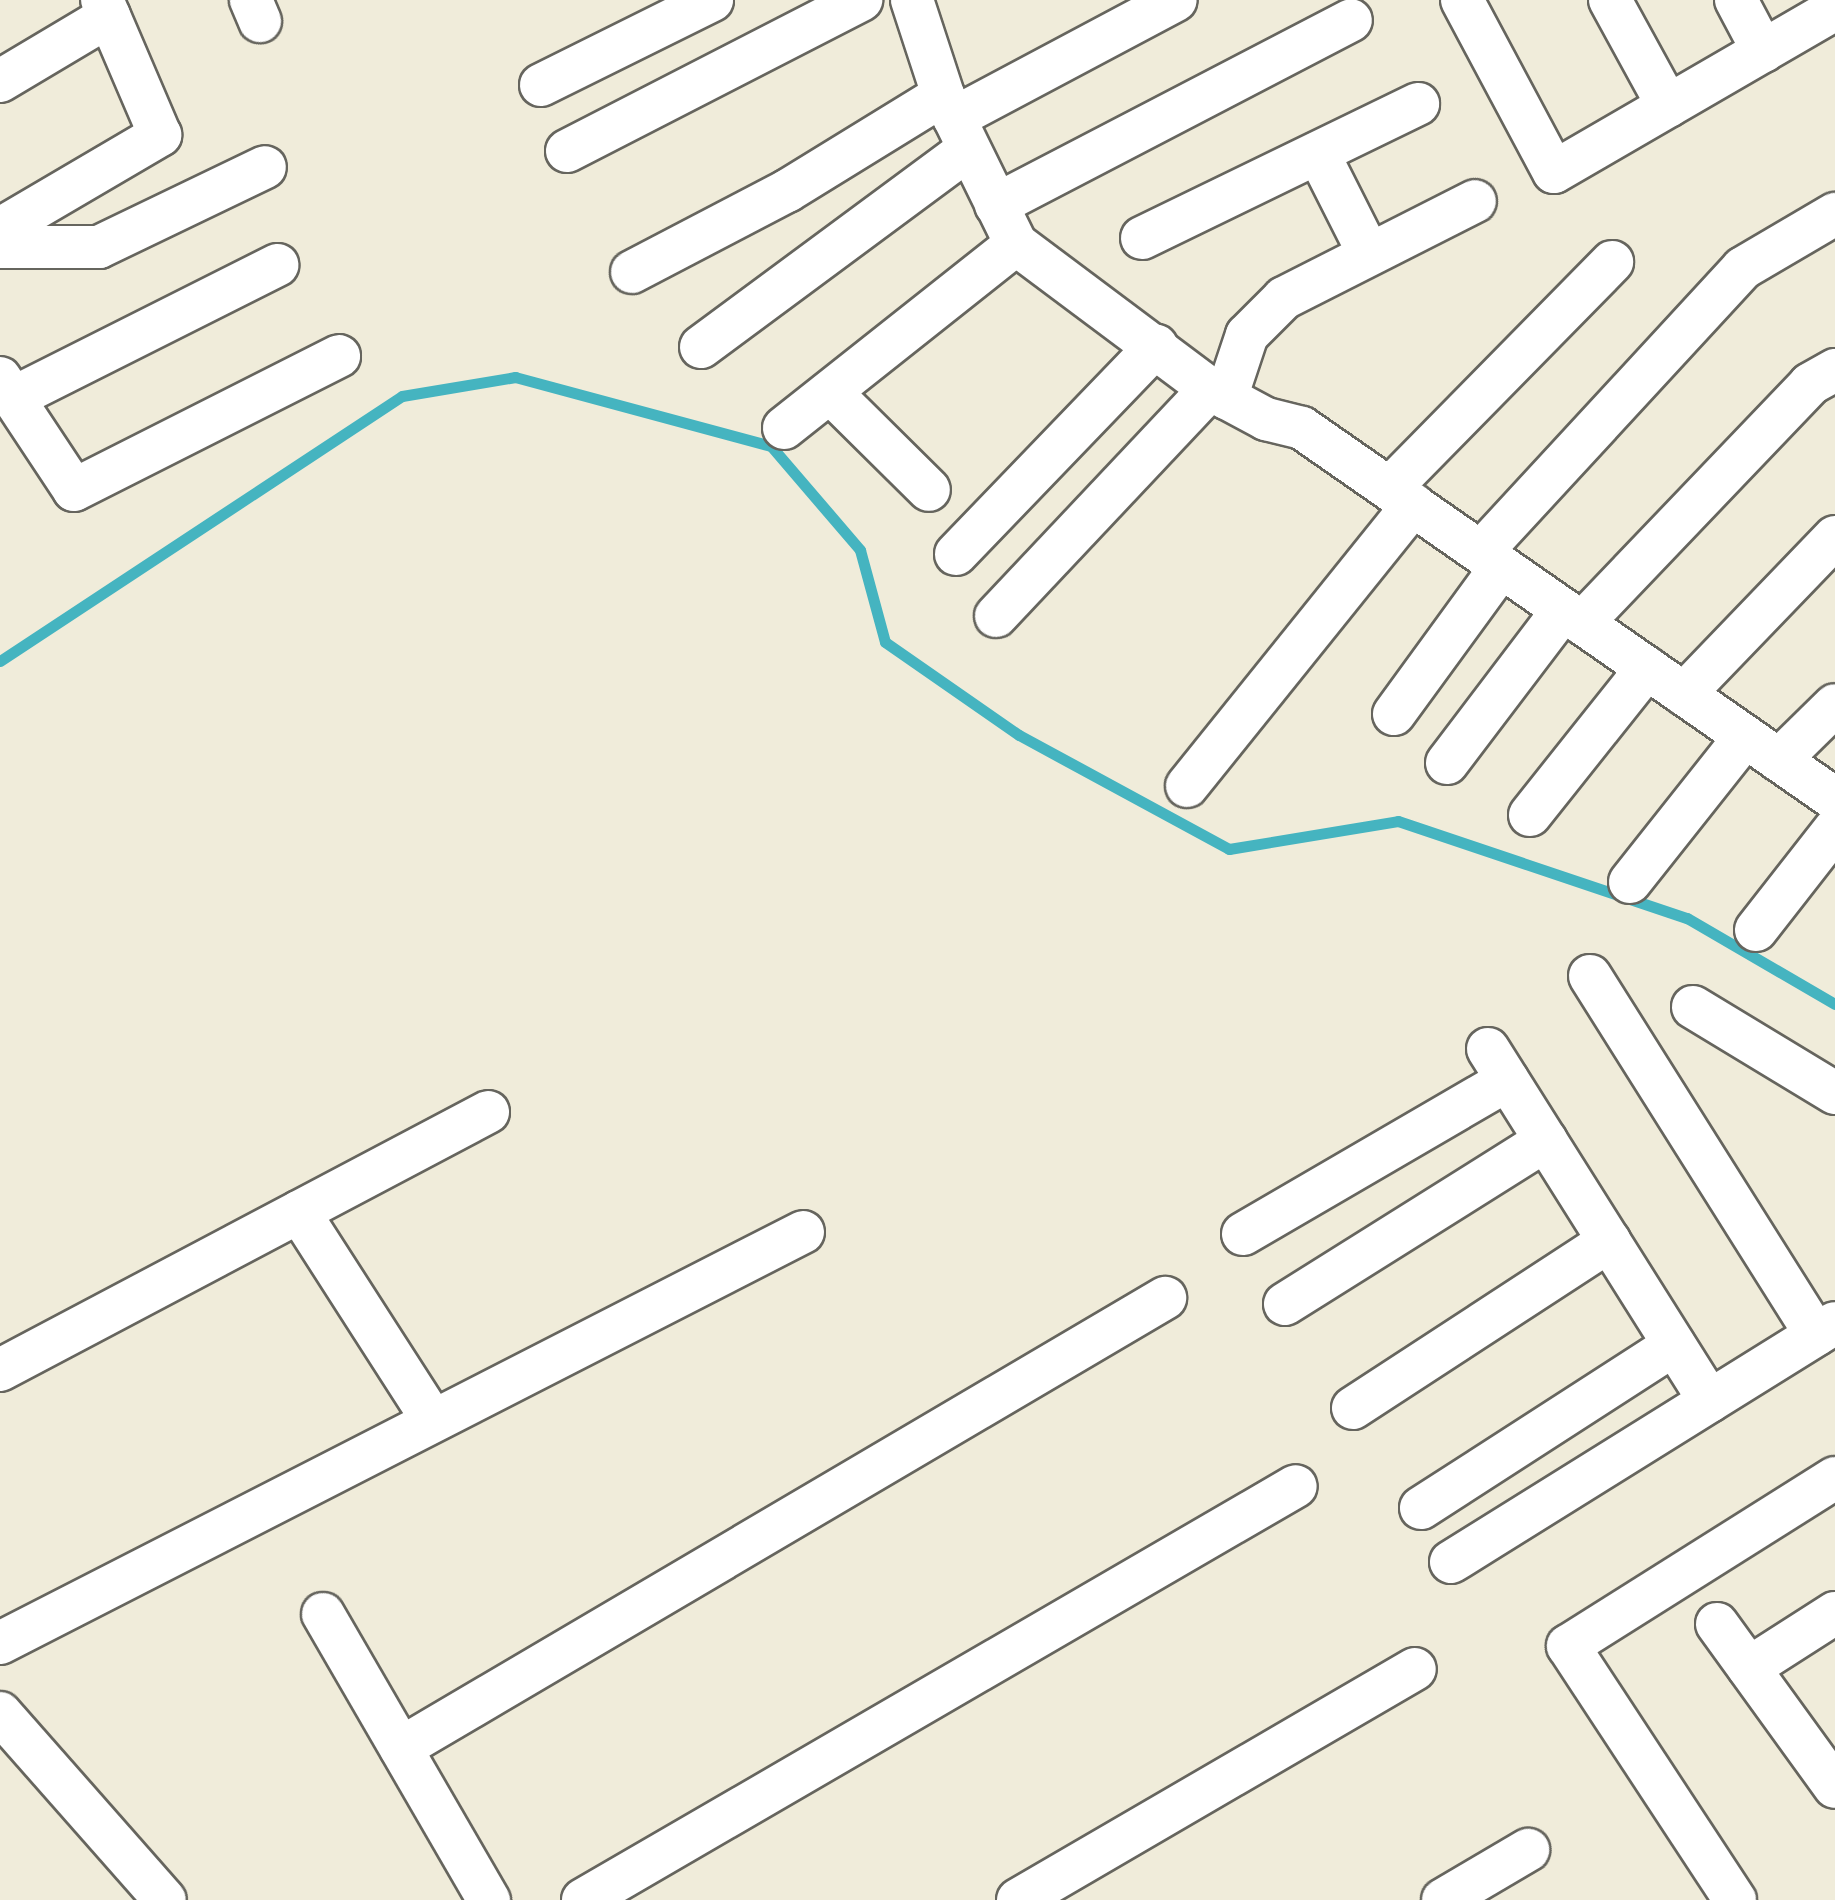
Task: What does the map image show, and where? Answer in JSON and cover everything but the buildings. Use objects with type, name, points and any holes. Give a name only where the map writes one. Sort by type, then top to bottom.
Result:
[{"type":"street","points":[[541,85],[712,0]]},
{"type":"street","points":[[567,151],[861,0]]},
{"type":"street","points":[[912,0],[955,121],[1016,244],[1218,393],[1266,419],[1302,428],[1835,799]]},
{"type":"street","points":[[632,272],[787,191],[955,121],[1176,0]]},
{"type":"street","points":[[1462,0],[1554,172],[1835,9]]},
{"type":"street","points":[[1610,0],[1668,106]]},
{"type":"street","points":[[1736,0],[1763,51]]},
{"type":"street","points":[[0,81],[106,8],[160,135],[0,229]]},
{"type":"street","points":[[996,205],[1351,20]]},
{"type":"street","points":[[1142,238],[1418,104]]},
{"type":"street","points":[[701,347],[955,121]]},
{"type":"street","points":[[1318,153],[1369,254]]},
{"type":"street","points":[[0,247],[99,247],[265,167]]},
{"type":"street","points":[[996,616],[1218,393],[1247,335],[1284,298],[1475,201]]},
{"type":"street","points":[[1394,714],[1491,560],[1743,268],[1835,214]]},
{"type":"street","points":[[784,428],[1016,244]]},
{"type":"street","points":[[1187,786],[1401,497],[1612,262]]},
{"type":"street","points":[[277,265],[6,388],[74,490],[339,356]]},
{"type":"street","points":[[956,554],[1156,346]]},
{"type":"street","points":[[1447,763],[1572,616],[1810,384],[1835,370]]},
{"type":"street","points":[[830,392],[929,490]]},
{"type":"street","points":[[1684,694],[1835,537]]},
{"type":"street","points":[[1530,815],[1647,668]]},
{"type":"street","points":[[1779,760],[1835,705]]},
{"type":"street","points":[[1630,882],[1745,737]]},
{"type":"street","points":[[1756,930],[1835,829]]},
{"type":"street","points":[[1451,1562],[1825,1329],[1590,976]]},
{"type":"street","points":[[1693,1007],[1835,1093]]},
{"type":"street","points":[[1243,1234],[1498,1064],[1710,1401]]},
{"type":"street","points":[[0,1370],[488,1112]]},
{"type":"street","points":[[1285,1304],[1546,1140]]},
{"type":"street","points":[[299,1212],[433,1421]]},
{"type":"street","points":[[0,1643],[803,1232]]},
{"type":"street","points":[[1353,1408],[1609,1241]]},
{"type":"street","points":[[401,1748],[1165,1298]]},
{"type":"street","points":[[1421,1508],[1674,1345]]},
{"type":"street","points":[[1735,1900],[1568,1646],[1835,1478]]},
{"type":"street","points":[[583,1900],[1296,1486]]},
{"type":"street","points":[[1749,1668],[1835,1613]]},
{"type":"street","points":[[323,1614],[489,1900]]},
{"type":"street","points":[[1717,1624],[1835,1787]]},
{"type":"street","points":[[1018,1900],[1415,1669]]},
{"type":"street","points":[[0,1713],[158,1898]]},
{"type":"street","points":[[1443,1900],[1528,1850]]},
{"type":"waterway","points":[[0,661],[402,396],[515,377],[771,446],[860,550],[885,642],[1019,735],[1229,849],[1398,821],[1687,918],[1835,1004]]}]
